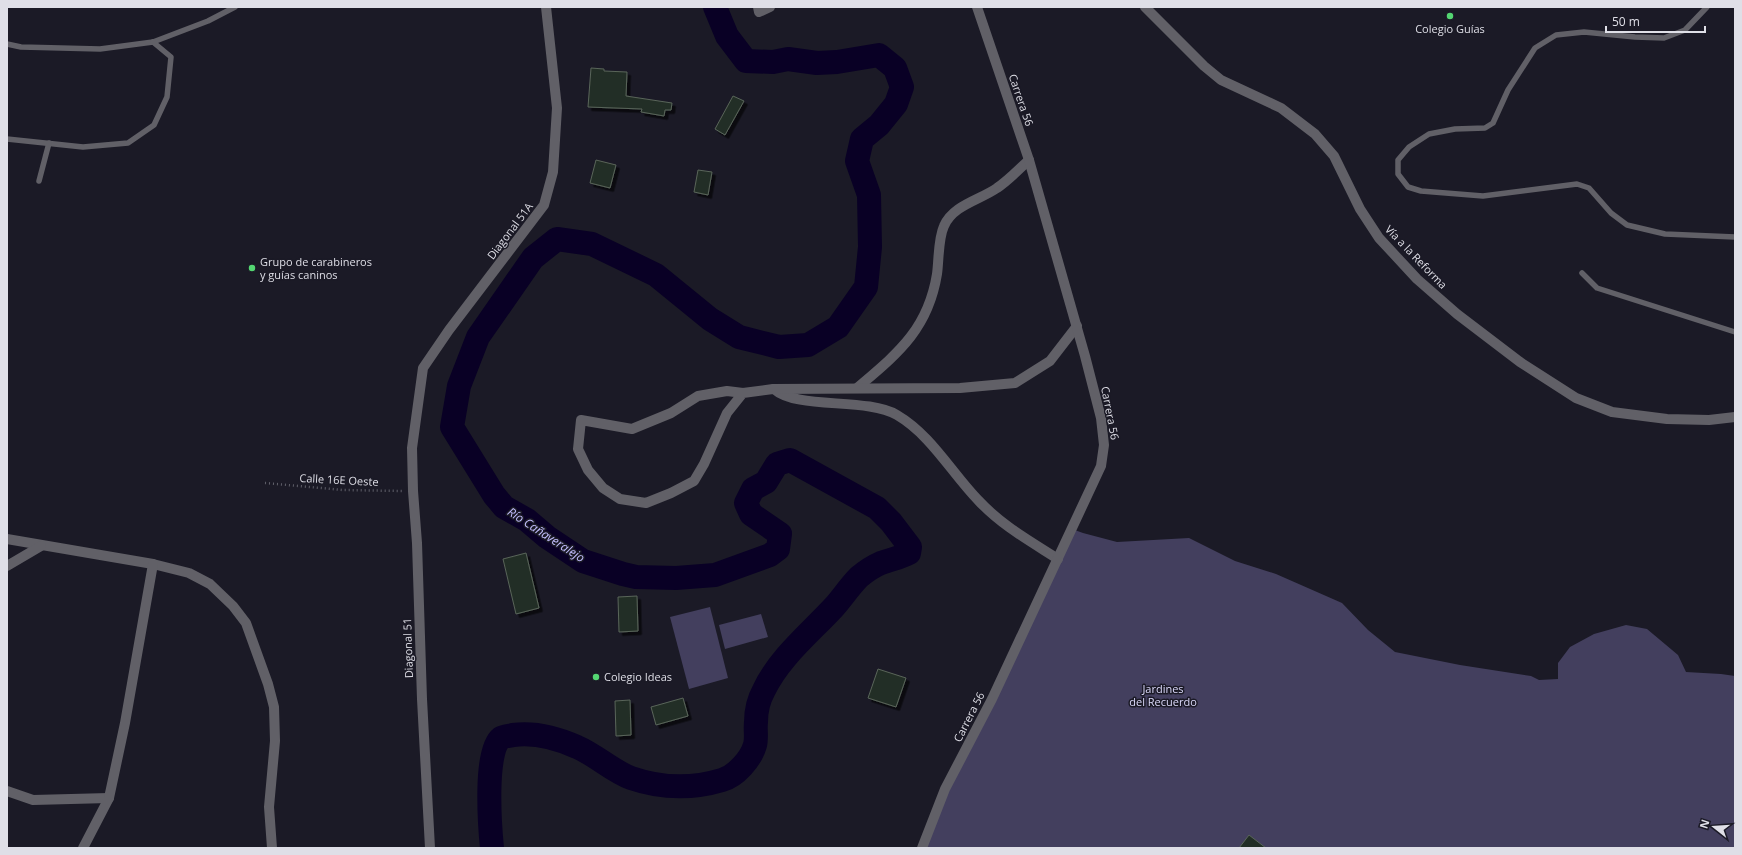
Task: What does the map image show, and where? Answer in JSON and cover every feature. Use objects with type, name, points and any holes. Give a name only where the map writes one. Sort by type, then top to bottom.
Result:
[{"type":"street","name":"Diagonal 51A","points":[[412,448],[423,368],[454,324],[544,205],[553,172],[557,108],[546,7]]},
{"type":"street","points":[[758,9],[770,7]]},
{"type":"street","name":"Carrera 56","points":[[922,848],[945,789],[992,698],[1101,466],[1104,445],[1100,418],[1077,326],[1029,160],[977,7]]},
{"type":"street","name":"Vía a la Reforma","points":[[1145,7],[1204,66],[1221,80],[1281,108],[1315,134],[1334,156],[1360,209],[1379,238],[1417,279],[1457,314],[1520,362],[1576,398],[1612,412],[1667,419],[1709,420],[1735,417]]},
{"type":"street","points":[[857,388],[898,353],[918,327],[930,302],[937,274],[943,226],[952,214],[997,188],[1029,160]]},
{"type":"street","points":[[743,393],[726,413],[704,464],[694,481],[671,493],[646,503],[620,499],[603,488],[588,470],[578,449],[580,420],[632,429],[671,413],[698,396],[727,391],[743,393],[773,389],[960,388],[1015,383],[1050,361],[1077,326]]},
{"type":"street","points":[[773,389],[780,394],[796,399],[872,408],[895,414],[911,424],[940,454],[978,500],[1004,524],[1058,559]]},
{"type":"street","name":"Diagonal 51","points":[[412,448],[422,698],[430,848]]},
{"type":"street","points":[[7,539],[153,564],[189,574],[210,584],[233,606],[246,623],[268,684],[274,707],[275,741],[269,807],[272,848]]},
{"type":"street","points":[[7,566],[41,546]]},
{"type":"street","points":[[83,848],[109,798],[125,723],[153,564]]},
{"type":"street","points":[[7,791],[33,800],[109,798]]},
{"type":"lane","points":[[7,44],[21,47],[100,49],[153,42],[208,21],[235,7]]},
{"type":"lane","points":[[1707,7],[1685,30],[1664,38],[1584,32],[1556,35],[1535,48],[1508,90],[1493,123],[1485,128],[1455,129],[1429,134],[1409,147],[1398,160],[1398,174],[1408,187],[1421,191],[1483,196],[1577,184],[1589,188],[1611,213],[1627,225],[1665,234],[1735,237]]},
{"type":"lane","points":[[7,139],[83,147],[128,143],[154,125],[167,97],[171,57],[153,42]]},
{"type":"lane","points":[[39,181],[49,143]]},
{"type":"lane","points":[[1582,273],[1597,288],[1735,332]]},
{"type":"path","name":"Calle 16E Oeste","points":[[265,483],[343,490],[413,491]]},
{"type":"green space","name":"Jardines del Recuerdo","points":[[1072,529],[1117,542],[1189,538],[1235,561],[1276,574],[1342,603],[1368,630],[1395,652],[1460,665],[1531,676],[1539,680],[1558,679],[1558,663],[1570,647],[1594,634],[1626,625],[1647,629],[1678,655],[1686,672],[1735,676],[1735,848],[922,848]]},
{"type":"green space","points":[[710,607],[728,678],[689,689],[670,617]]},
{"type":"green space","points":[[761,614],[768,637],[725,649],[719,625]]},
{"type":"building","points":[[591,68],[604,69],[604,71],[627,72],[626,96],[672,103],[671,110],[665,110],[664,116],[641,112],[642,109],[588,107]]},
{"type":"building","points":[[733,96],[744,101],[725,135],[715,129]]},
{"type":"building","points":[[596,160],[616,165],[610,188],[590,183]]},
{"type":"building","points":[[698,170],[712,172],[708,195],[694,192]]},
{"type":"building","points":[[526,553],[539,608],[516,614],[503,559]]},
{"type":"building","points":[[637,596],[638,631],[619,632],[618,597]]},
{"type":"building","points":[[878,669],[906,678],[896,707],[868,698]]},
{"type":"building","points":[[683,698],[688,716],[656,725],[651,707]]},
{"type":"building","points":[[630,700],[631,735],[616,736],[615,701]]},
{"type":"building","points":[[1249,835],[1266,848],[1239,848]]},
{"type":"waterway","name":"Río Cañaveralejo","points":[[492,848],[489,808],[490,773],[492,758],[496,746],[501,738],[521,734],[554,738],[584,750],[624,775],[653,784],[688,786],[711,783],[727,778],[738,771],[753,750],[756,739],[758,706],[761,697],[770,678],[786,657],[834,607],[859,577],[878,564],[909,553],[910,547],[891,522],[877,508],[790,460],[777,464],[766,482],[753,489],[746,503],[751,514],[780,534],[778,549],[770,555],[715,575],[676,578],[636,577],[623,574],[583,561],[547,537],[527,520],[504,507],[494,495],[452,427],[459,386],[478,337],[533,258],[557,239],[592,244],[656,275],[710,319],[739,337],[779,347],[808,345],[838,327],[866,287],[870,247],[869,195],[857,161],[862,139],[879,125],[896,104],[902,87],[895,68],[879,55],[837,62],[817,63],[788,59],[773,62],[746,61],[727,36],[715,7]]},
{"type":"place","name":"Colegio Guías","points":[[1450,16]]},
{"type":"place","name":"Grupo de carabineros y guías caninos","points":[[252,268]]},
{"type":"place","name":"Colegio Ideas","points":[[596,677]]}]
